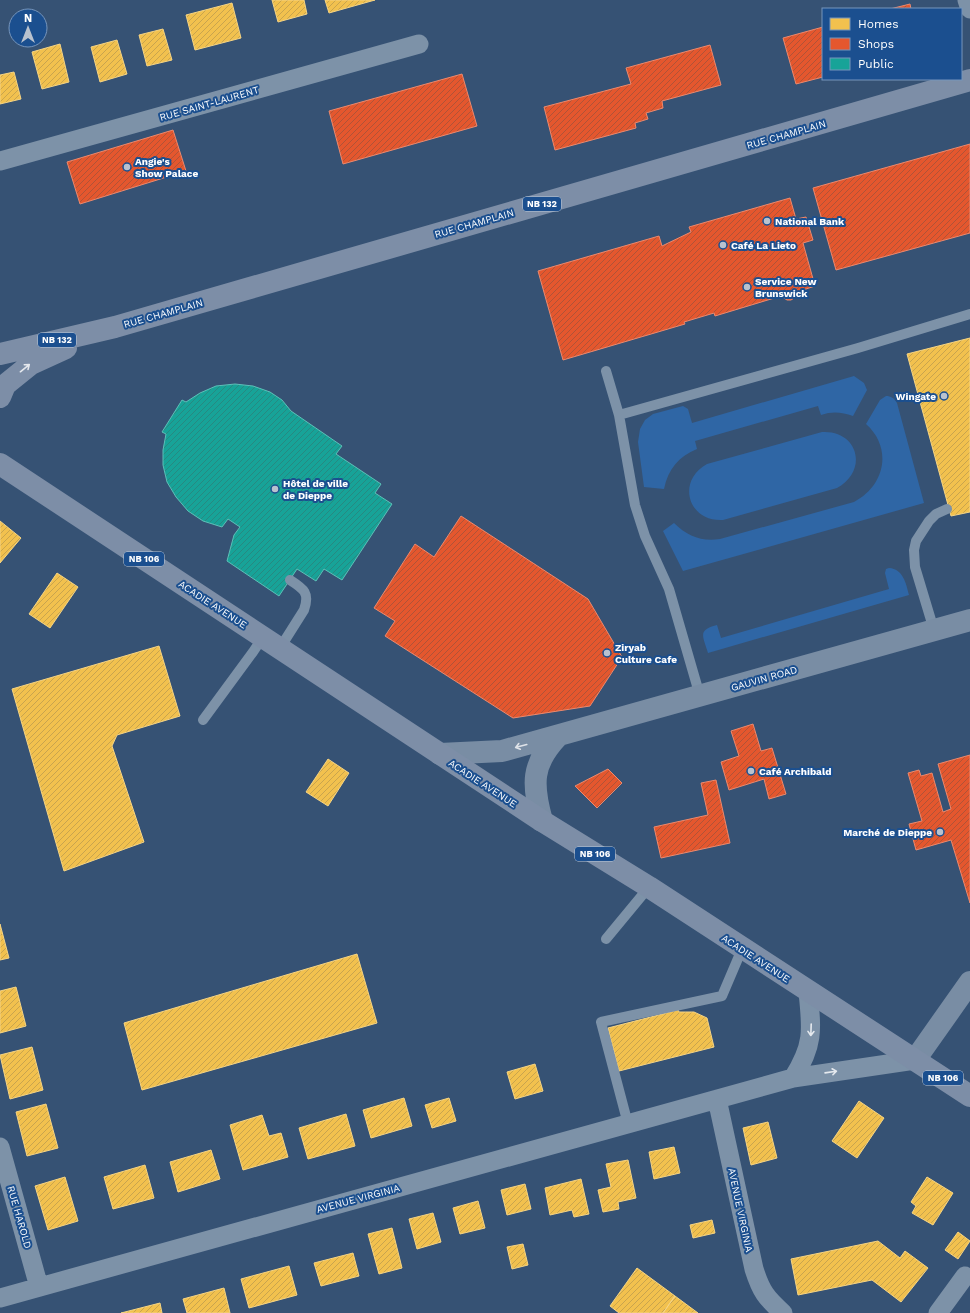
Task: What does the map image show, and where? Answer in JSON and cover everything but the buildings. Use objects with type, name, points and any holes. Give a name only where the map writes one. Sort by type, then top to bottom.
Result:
[{"type":"main road","name":"RUE CHAMPLAIN","points":[[0,354],[115,327],[970,80]]},
{"type":"main road","points":[[0,397],[5,385],[31,364],[115,327]]},
{"type":"main road","points":[[0,446],[3,467]]},
{"type":"main road","name":"ACADIE AVENUE","points":[[3,467],[542,821],[649,887],[808,992],[970,1096]]},
{"type":"street","points":[[967,0],[970,9]]},
{"type":"street","name":"RUE SAINT-LAURENT","points":[[0,161],[419,44]]},
{"type":"street","name":"GAUVIN ROAD","points":[[440,754],[502,751],[970,620]]},
{"type":"street","points":[[542,821],[536,796],[535,777],[544,753],[548,746],[558,736]]},
{"type":"street","points":[[915,1060],[970,982]]},
{"type":"street","points":[[792,1078],[802,1064],[809,1044],[811,1033],[808,992]]},
{"type":"street","name":"AVENUE VIRGINIA","points":[[0,1298],[792,1078],[915,1060]]},
{"type":"street","name":"AVENUE VIRGINIA","points":[[717,1099],[754,1269],[766,1298],[783,1313]]},
{"type":"street","name":"RUE HAROLD","points":[[0,1147],[39,1287]]},
{"type":"street","points":[[938,1313],[965,1276]]},
{"type":"lane","points":[[619,415],[858,348],[970,314]]},
{"type":"lane","points":[[606,371],[619,415],[635,506],[669,589],[700,696]]},
{"type":"lane","points":[[934,630],[915,567],[914,550],[920,535],[933,516],[947,509]]},
{"type":"lane","points":[[203,720],[253,652],[271,642],[304,610],[306,598],[304,592],[290,580]]},
{"type":"lane","points":[[606,940],[649,887]]},
{"type":"lane","points":[[628,1124],[600,1022],[722,996],[742,949]]},
{"type":"shaded area","points":[[854,376],[864,383],[867,390],[853,416],[837,412],[821,415],[818,406],[695,441],[697,449],[685,455],[675,464],[668,475],[664,489],[644,487],[638,442],[640,429],[645,420],[653,414],[683,406],[688,409],[692,423]]},
{"type":"shaded area","points":[[886,396],[889,396],[897,403],[924,503],[683,571],[663,531],[674,523],[679,528],[695,537],[707,540],[720,539],[854,502],[865,495],[879,477],[882,466],[880,444],[875,434],[866,424],[880,400]]},
{"type":"shaded area","points":[[822,432],[834,433],[844,437],[851,444],[855,452],[856,462],[853,471],[847,480],[837,488],[723,520],[711,519],[701,514],[694,508],[690,499],[689,490],[697,471],[707,464]]},
{"type":"shaded area","points":[[889,568],[898,571],[901,574],[905,581],[909,595],[708,653],[703,638],[703,634],[706,629],[717,625],[721,638],[889,589],[885,573],[886,569]]},
{"type":"place","name":"Angie's Show Palace","points":[[127,167]]},
{"type":"place","name":"National Bank","points":[[767,221]]},
{"type":"place","name":"Café La Lieto","points":[[723,245]]},
{"type":"place","name":"Service New Brunswick","points":[[747,287]]},
{"type":"place","name":"Wingate","points":[[944,396]]},
{"type":"place","name":"Hôtel de ville de Dieppe","points":[[275,489]]},
{"type":"place","name":"Ziryab Culture Cafe","points":[[607,653]]},
{"type":"place","name":"Café Archibald","points":[[751,771]]},
{"type":"place","name":"Marché de Dieppe","points":[[940,832]]}]
